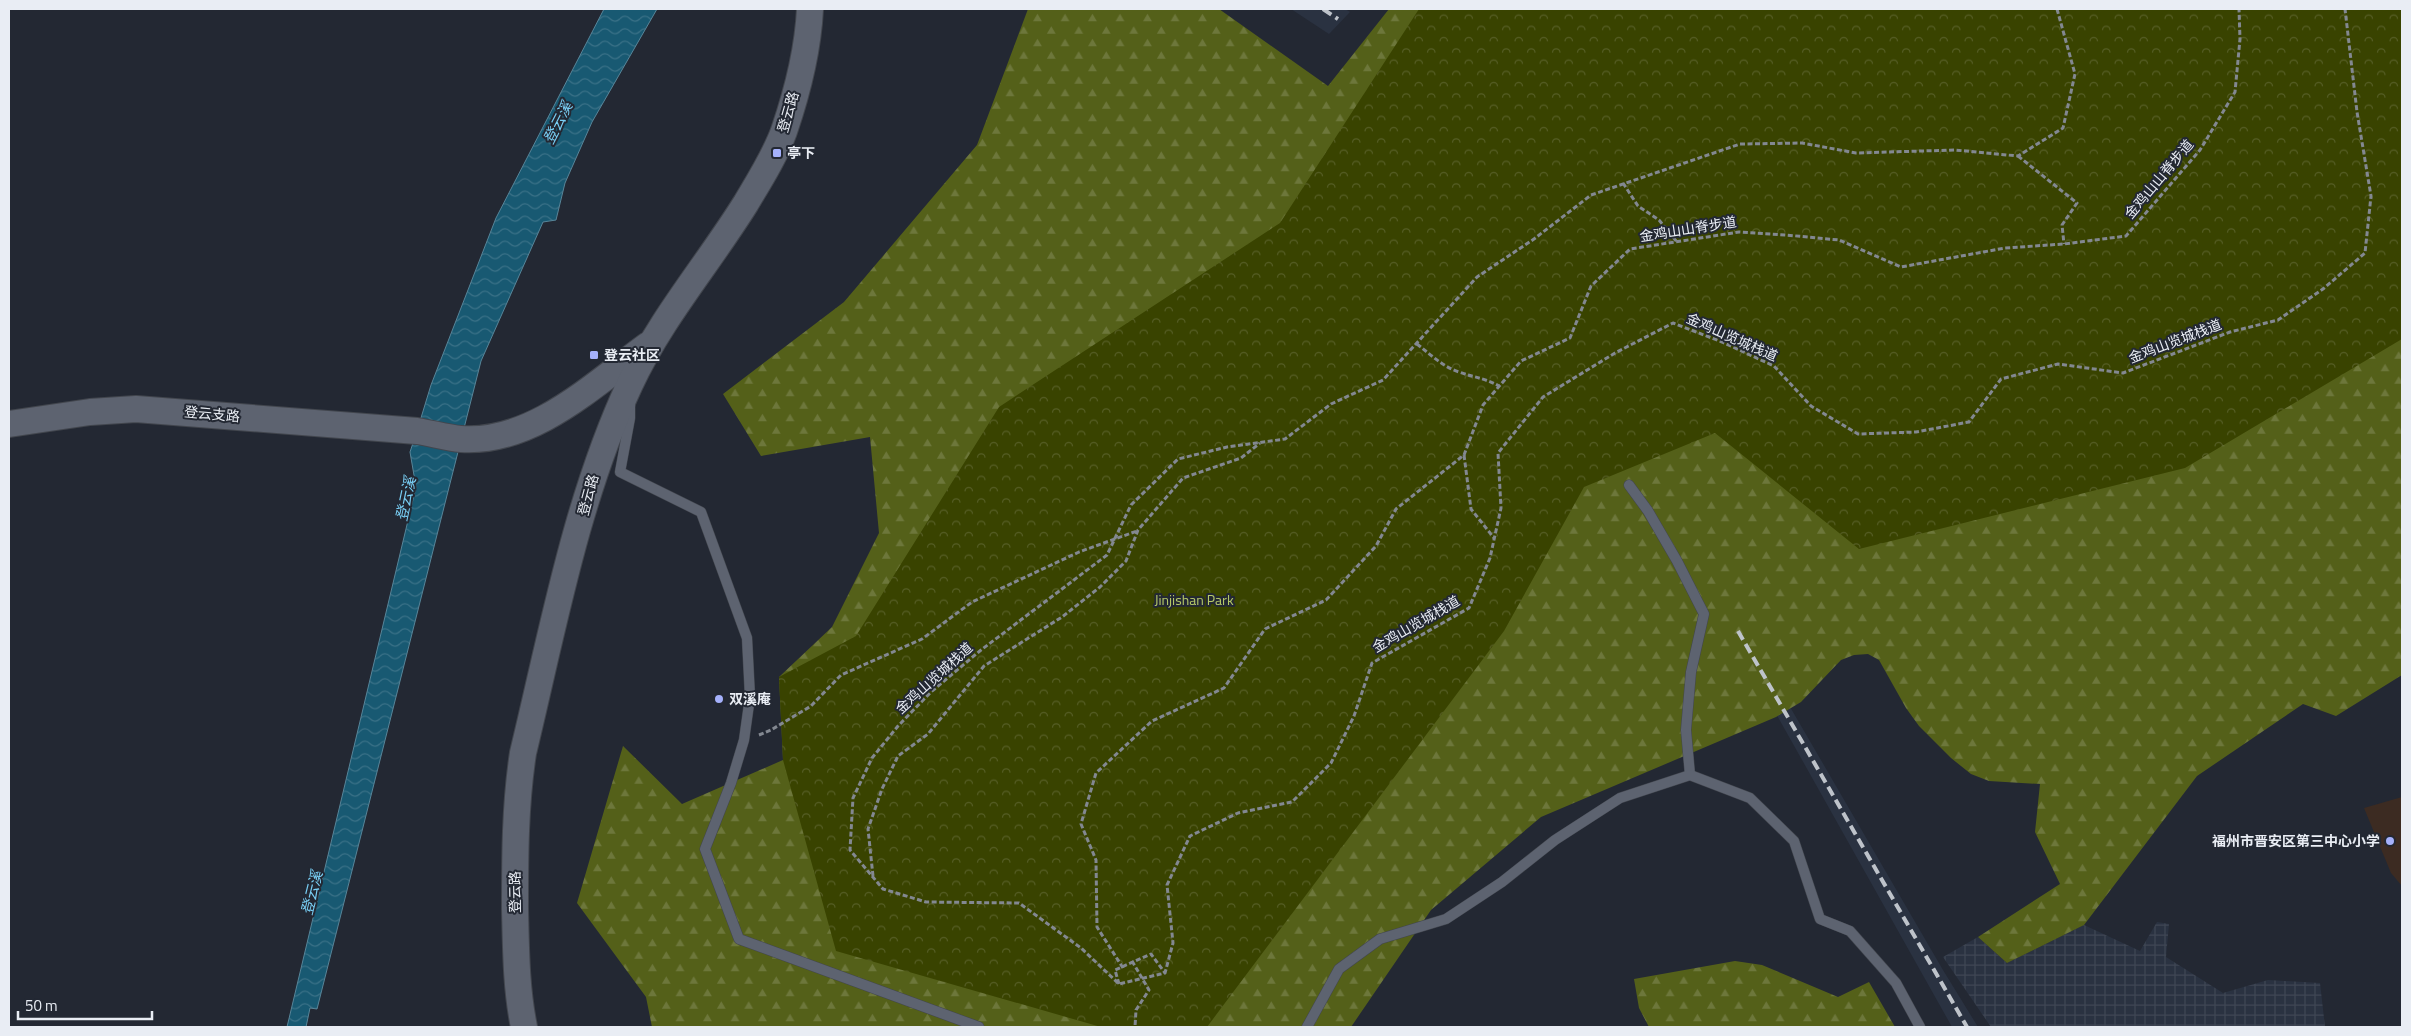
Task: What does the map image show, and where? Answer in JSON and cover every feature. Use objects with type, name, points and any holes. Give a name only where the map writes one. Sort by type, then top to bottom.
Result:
[{"type":"street","name":"登云路","points":[[524,1027],[516,971],[515,856],[518,798],[523,753],[565,581],[594,474],[630,384],[650,343],[746,203],[779,141],[802,64],[810,9]]},
{"type":"street","name":"登云支路","points":[[9,424],[90,412],[136,409],[416,431],[461,439],[479,439],[508,433],[548,416],[650,343]]},
{"type":"lane","points":[[630,384],[630,418],[620,472],[701,512],[747,638],[750,697],[744,740],[705,849],[739,939],[979,1027]]},
{"type":"lane","points":[[1629,486],[1648,510],[1704,614],[1691,672],[1686,730],[1690,775]]},
{"type":"lane","points":[[1307,1027],[1339,969],[1380,940],[1446,919],[1502,882],[1555,840],[1620,798],[1690,775],[1750,798],[1794,842],[1820,919],[1850,931],[1896,983],[1920,1027]]},
{"type":"path","points":[[2056,9],[2075,74],[2063,128],[2018,156],[2076,203],[2062,225],[2064,244]]},
{"type":"path","name":"金鸡山山脊步道","points":[[1464,455],[1483,405],[1521,361],[1570,338],[1591,286],[1630,250],[1739,232],[1839,240],[1901,267],[2005,248],[2064,244],[2126,236],[2200,150],[2235,92],[2240,39],[2239,9]]},
{"type":"path","name":"金鸡山览城栈道","points":[[1165,973],[1173,943],[1167,885],[1190,836],[1238,813],[1292,802],[1331,763],[1354,716],[1372,663],[1469,608],[1490,558],[1501,508],[1498,453],[1543,397],[1615,353],[1673,323],[1722,342],[1774,366],[1811,406],[1858,434],[1916,432],[1969,422],[2001,379],[2058,364],[2123,373],[2230,332],[2278,320],[2323,289],[2365,253],[2371,196],[2357,112],[2345,9]]},
{"type":"path","name":"金鸡山览城栈道","points":[[1119,984],[1081,948],[1019,904],[926,902],[883,890],[850,850],[853,798],[872,758],[898,726],[931,692],[981,650],[1107,555],[1131,505],[1178,459],[1227,447],[1285,439],[1331,404],[1384,380],[1477,278],[1534,239],[1591,195],[1623,183],[1740,144],[1802,143],[1856,153],[1954,150],[2018,156]]},
{"type":"path","points":[[1623,183],[1638,206],[1658,220],[1677,242]]},
{"type":"path","points":[[1417,344],[1458,372],[1483,377],[1499,386]]},
{"type":"path","points":[[873,876],[868,829],[882,789],[898,756],[928,734],[984,666],[1062,618],[1100,587],[1126,562],[1138,530],[1183,478],[1241,458],[1260,443]]},
{"type":"path","points":[[1464,455],[1470,509],[1494,538]]},
{"type":"path","points":[[1122,968],[1097,927],[1096,860],[1081,824],[1096,773],[1152,721],[1224,688],[1265,629],[1326,600],[1376,546],[1396,509],[1464,455]]},
{"type":"path","points":[[744,740],[771,730],[811,706],[841,675],[922,639],[972,602],[1079,552],[1138,530]]},
{"type":"path","points":[[1151,954],[1165,973],[1119,984],[1115,970],[1122,968],[1132,961],[1151,954]]},
{"type":"path","points":[[1132,961],[1149,990],[1136,1010],[1135,1027]]},
{"type":"shaded area","points":[[1291,9],[1345,9],[1350,12],[1329,34]]},
{"type":"shaded area","points":[[1743,626],[1978,1027],[1952,1027],[1733,637]]},
{"type":"shaded area","name":"福州市晋安区第三中心小学","points":[[2402,797],[2402,886],[2391,873],[2364,808]]},
{"type":"shaded area","points":[[2157,922],[2169,924],[2166,957],[2223,993],[2268,980],[2320,983],[2325,1027],[1991,1027],[1943,957],[1978,937],[2007,963],[2084,925],[2140,951]]},
{"type":"green space","name":"Jinjishan Park","points":[[1028,9],[1219,9],[1328,86],[1389,9],[2402,9],[2402,675],[2336,716],[2303,704],[2197,776],[2084,925],[2007,963],[1978,937],[2060,884],[2035,832],[2040,784],[1989,781],[1971,774],[1951,758],[1919,726],[1906,708],[1879,660],[1868,654],[1854,655],[1841,660],[1801,702],[1776,717],[1541,817],[1431,910],[1351,1027],[652,1027],[646,997],[577,903],[623,746],[682,804],[783,760],[779,677],[832,627],[879,533],[870,437],[761,456],[723,394],[844,302],[977,145]]},
{"type":"green space","name":"Jinjishan Park","points":[[1419,9],[2402,9],[2402,339],[2185,468],[1859,549],[1715,433],[1584,487],[1504,631],[1207,1027],[1101,1027],[836,951],[783,760],[779,677],[856,636],[999,407],[1280,223]]},
{"type":"green space","points":[[1735,961],[1762,965],[1838,997],[1869,982],[1895,1027],[1649,1027],[1639,1008],[1634,979]]},
{"type":"water","name":"登云溪","points":[[604,9],[657,9],[592,122],[565,183],[556,220],[543,222],[481,361],[317,1009],[310,1008],[306,1027],[287,1027],[416,487],[410,452],[431,385],[496,218]]},
{"type":"railway","points":[[1323,9],[1338,19]]},
{"type":"railway","points":[[1738,631],[1967,1027]]},
{"type":"place","name":"亭下","points":[[777,153]]},
{"type":"place","name":"登云社区","points":[[594,355]]},
{"type":"place","name":"双溪庵","points":[[719,699]]},
{"type":"place","name":"福州市晋安区第三中心小学","points":[[2390,841]]}]
